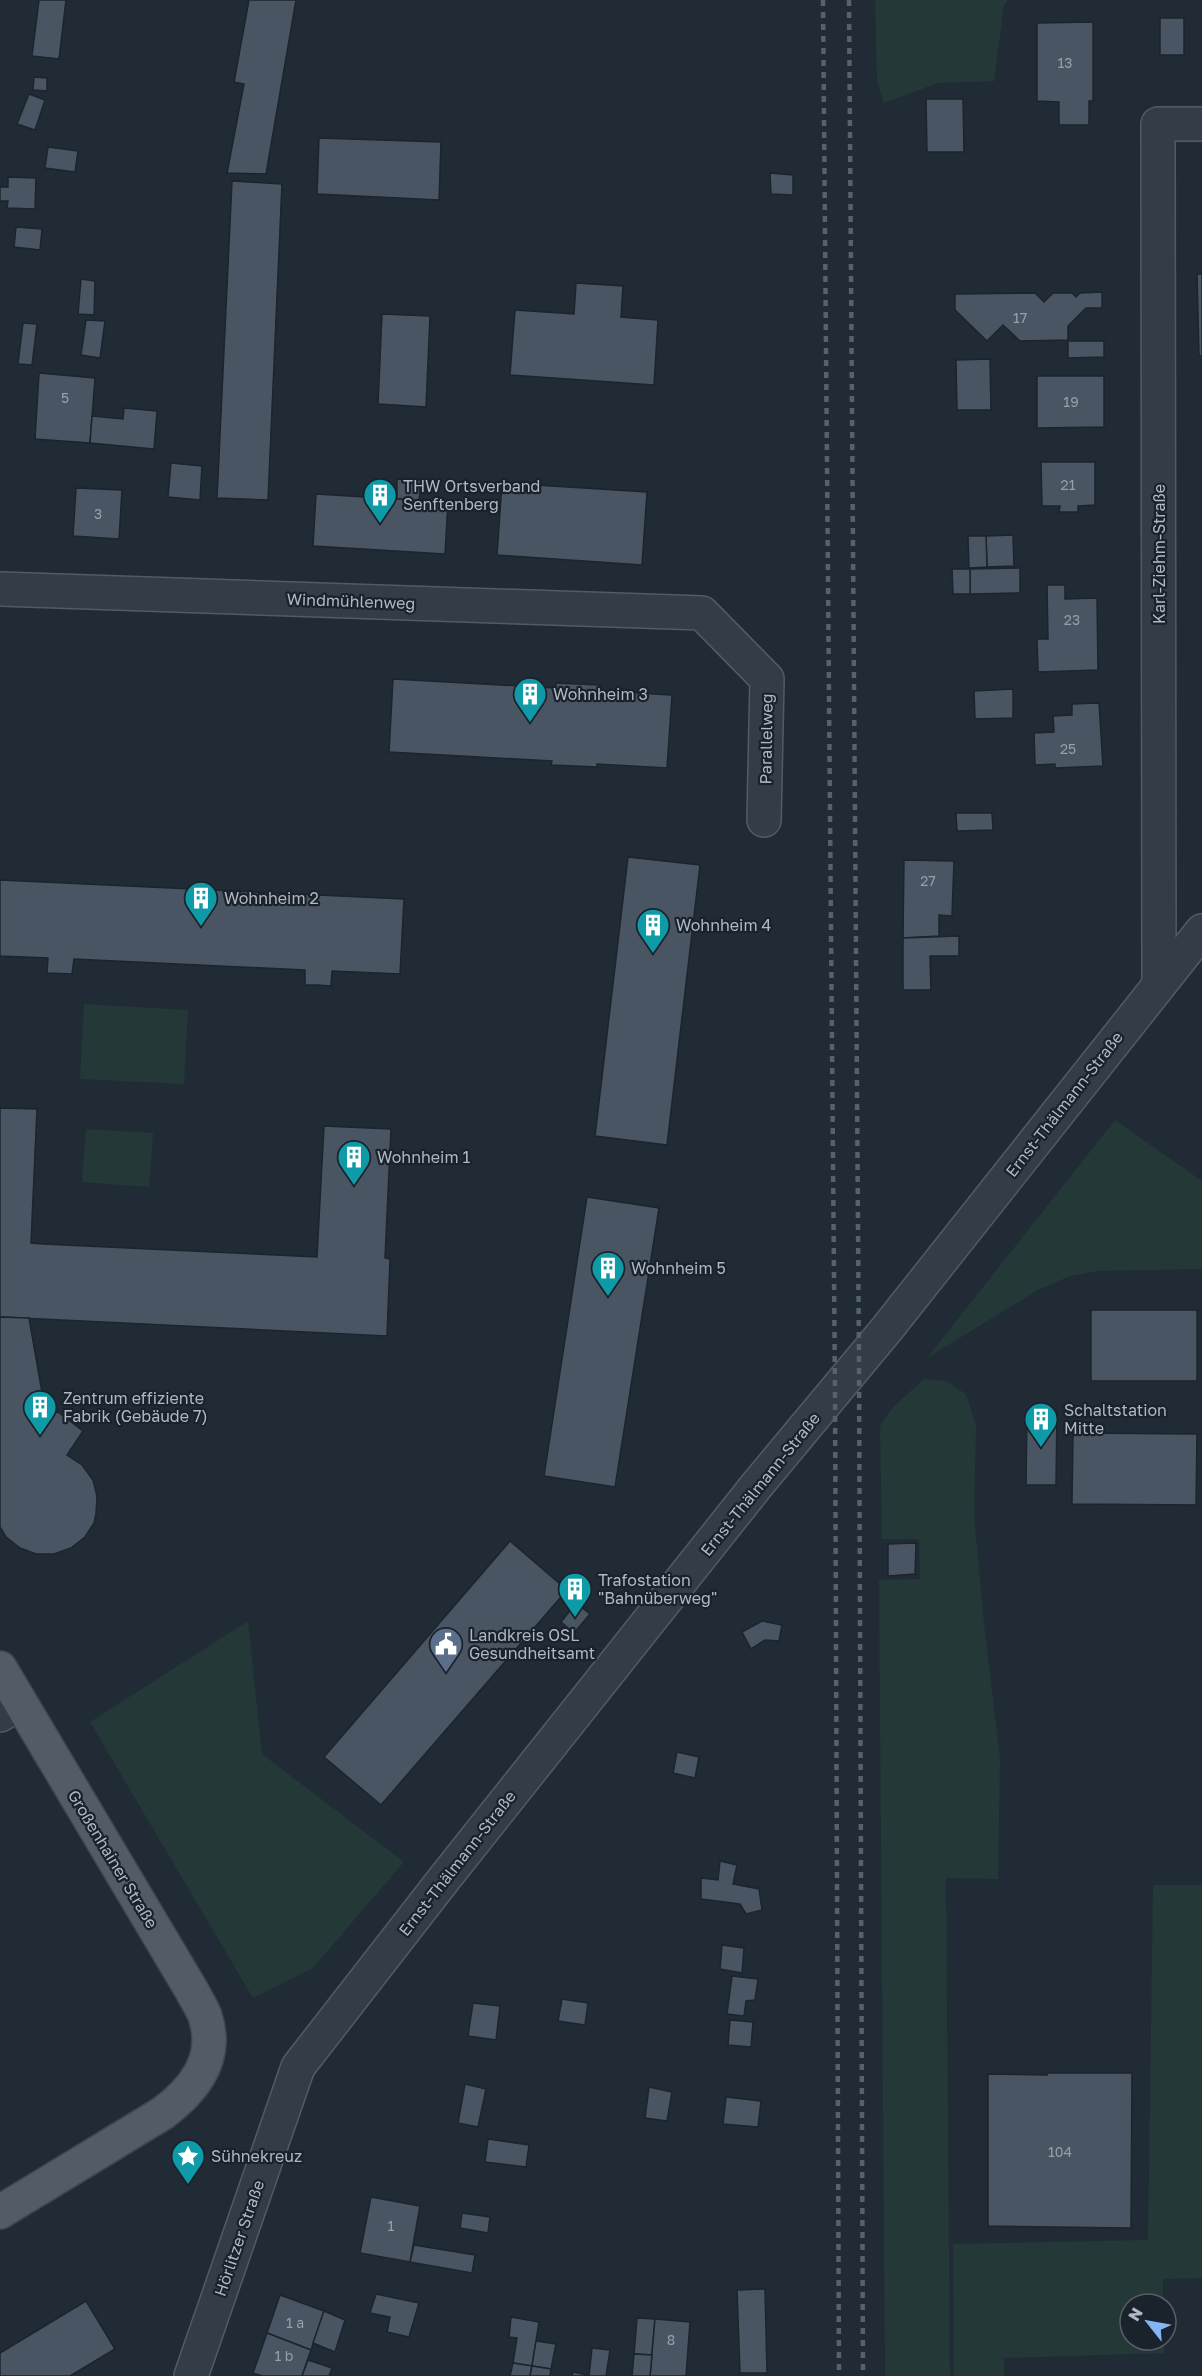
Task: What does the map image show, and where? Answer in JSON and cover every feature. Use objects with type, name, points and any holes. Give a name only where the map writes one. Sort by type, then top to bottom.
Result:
[{"type":"main road","name":"Großenhainer Straße","points":[[0,1668],[10,1709],[192,1991],[205,2017],[207,2055],[201,2076],[177,2103],[0,2212]]},
{"type":"street","name":"Karl-Ziehm-Straße","points":[[1159,984],[1158,124],[1202,124]]},
{"type":"street","name":"Windmühlenweg","points":[[0,589],[702,613]]},
{"type":"street","name":"Parallelweg","points":[[702,613],[767,679],[764,820]]},
{"type":"street","name":"Ernst-Thälmann-Straße","points":[[298,2067],[757,1485],[886,1330],[1202,931]]},
{"type":"street","name":"Hörlitzer Straße","points":[[191,2376],[298,2067]]},
{"type":"green space","points":[[875,0],[1008,0],[1004,5],[994,81],[938,83],[884,103],[877,81]]},
{"type":"green space","points":[[84,1004],[188,1010],[184,1084],[80,1079]]},
{"type":"green space","points":[[1115,1120],[1202,1181],[1202,1269],[1099,1271],[1070,1276],[1038,1290],[927,1358]]},
{"type":"green space","points":[[86,1129],[153,1133],[149,1187],[82,1182]]},
{"type":"green space","points":[[924,1379],[946,1381],[966,1394],[976,1426],[974,1515],[1000,1758],[998,1879],[946,1878],[950,2376],[885,2376],[879,1580],[920,1579],[919,1539],[882,1539],[880,1426],[893,1407]]},
{"type":"green space","points":[[248,1621],[262,1754],[404,1862],[313,1968],[253,1998],[90,1722]]},
{"type":"green space","points":[[1153,1885],[1202,1885],[1202,2278],[1163,2279],[1163,2292],[1118,2292],[1118,2352],[1164,2353],[1004,2358],[1004,2376],[954,2376],[953,2244],[1148,2240]]},
{"type":"building","points":[[39,0],[66,0],[59,59],[32,56]]},
{"type":"building","points":[[249,0],[296,0],[266,174],[227,173],[244,84],[234,82]]},
{"type":"building","points":[[1160,18],[1184,18],[1184,55],[1160,55]]},
{"type":"building","points":[[1093,22],[1093,101],[1089,101],[1089,125],[1059,125],[1059,102],[1037,101],[1037,23]]},
{"type":"building","points":[[34,77],[47,78],[47,91],[33,90]]},
{"type":"building","points":[[29,94],[45,100],[35,130],[17,124]]},
{"type":"building","points":[[926,99],[963,99],[964,152],[927,152]]},
{"type":"building","points":[[319,138],[441,142],[439,200],[317,194]]},
{"type":"building","points":[[48,147],[78,151],[75,172],[45,168]]},
{"type":"building","points":[[770,173],[793,175],[793,195],[771,194]]},
{"type":"building","points":[[8,177],[36,178],[35,209],[7,208],[8,201],[0,201],[0,187],[8,187]]},
{"type":"building","points":[[232,181],[282,184],[268,500],[217,498]]},
{"type":"building","points":[[16,227],[42,229],[40,250],[14,247]]},
{"type":"building","points":[[1197,274],[1202,274],[1202,356],[1199,356]]},
{"type":"building","points":[[81,279],[95,281],[94,315],[78,314]]},
{"type":"building","points":[[576,283],[623,286],[621,317],[658,320],[654,385],[510,375],[515,310],[574,314]]},
{"type":"building","points":[[1102,292],[1102,308],[1086,308],[1068,326],[1068,340],[1020,341],[1003,325],[987,341],[955,310],[955,294],[1035,293],[1044,302],[1053,293],[1072,293],[1076,297],[1080,293]]},
{"type":"building","points":[[382,314],[430,316],[426,407],[378,404]]},
{"type":"building","points":[[86,320],[105,321],[100,358],[81,355]]},
{"type":"building","points":[[23,323],[37,324],[32,365],[18,364]]},
{"type":"building","points":[[1068,341],[1104,341],[1104,357],[1068,358]]},
{"type":"building","points":[[990,359],[991,410],[957,410],[956,360]]},
{"type":"building","points":[[39,373],[95,378],[90,443],[35,439]]},
{"type":"building","points":[[1037,376],[1104,376],[1104,427],[1037,428]]},
{"type":"building","points":[[124,408],[157,411],[154,449],[90,443],[92,416],[123,419]]},
{"type":"building","points":[[1041,462],[1095,462],[1095,505],[1078,506],[1078,512],[1059,512],[1060,506],[1042,506]]},
{"type":"building","points":[[171,463],[202,466],[200,500],[168,497]]},
{"type":"building","points":[[397,479],[421,480],[419,501],[397,499]]},
{"type":"building","points":[[502,483],[647,492],[642,565],[497,555]]},
{"type":"building","points":[[76,488],[122,490],[119,539],[73,536]]},
{"type":"building","name":"THW Ortsverband Senftenberg","points":[[316,494],[448,502],[445,554],[313,546]]},
{"type":"building","points":[[1013,535],[1014,566],[987,567],[986,536]]},
{"type":"building","points":[[968,536],[986,536],[987,567],[969,568]]},
{"type":"building","points":[[1020,568],[1020,593],[970,594],[970,569]]},
{"type":"building","points":[[952,569],[970,569],[970,594],[953,594]]},
{"type":"building","points":[[1047,585],[1065,585],[1065,599],[1097,598],[1098,670],[1038,672],[1037,639],[1048,639]]},
{"type":"building","name":"Wohnheim 3","points":[[393,679],[556,688],[556,683],[600,685],[600,691],[672,695],[667,768],[597,764],[597,767],[551,765],[552,761],[389,752]]},
{"type":"building","points":[[1013,689],[1013,718],[975,719],[974,691]]},
{"type":"building","points":[[1099,703],[1103,766],[1055,768],[1055,764],[1035,765],[1034,733],[1054,732],[1053,716],[1072,715],[1072,704]]},
{"type":"building","points":[[956,813],[992,813],[993,830],[957,831]]},
{"type":"building","name":"Wohnheim 4","points":[[628,857],[700,865],[667,1145],[595,1136]]},
{"type":"building","points":[[904,860],[954,861],[952,916],[939,915],[939,936],[903,938]]},
{"type":"building","name":"Wohnheim 2","points":[[0,880],[404,899],[400,974],[332,971],[331,986],[305,985],[305,970],[74,959],[72,974],[47,973],[48,958],[0,956]]},
{"type":"building","points":[[959,936],[959,956],[930,956],[931,990],[903,990],[903,938]]},
{"type":"building","name":"Wohnheim 1","points":[[0,1108],[37,1109],[31,1243],[43,1244],[317,1257],[324,1126],[391,1129],[385,1258],[390,1259],[387,1336],[0,1317]]},
{"type":"building","name":"Wohnheim 5","points":[[587,1197],[659,1208],[615,1487],[544,1476]]},
{"type":"building","points":[[1091,1310],[1197,1310],[1197,1381],[1091,1381]]},
{"type":"building","name":"Zentrum effiziente Fabrik (Gebäude 7)","points":[[0,1317],[29,1318],[46,1415],[58,1412],[83,1431],[67,1455],[82,1465],[93,1480],[97,1496],[94,1523],[85,1537],[71,1548],[54,1554],[36,1554],[20,1548],[6,1537],[0,1527]]},
{"type":"building","name":"Schaltstation Mitte","points":[[1027,1410],[1057,1410],[1056,1485],[1026,1485]]},
{"type":"building","points":[[1073,1433],[1197,1434],[1196,1505],[1072,1504]]},
{"type":"building","name":"Landkreis OSL Gesundheitsamt","points":[[510,1541],[567,1590],[381,1805],[324,1757]]},
{"type":"building","points":[[916,1543],[915,1574],[888,1576],[888,1544]]},
{"type":"building","name":"Trafostation \"Bahnüberweg\"","points":[[576,1603],[590,1614],[574,1633],[561,1622]]},
{"type":"building","points":[[762,1621],[782,1625],[779,1641],[765,1640],[751,1649],[742,1632]]},
{"type":"building","points":[[677,1752],[699,1757],[695,1778],[673,1773]]},
{"type":"building","points":[[720,1861],[737,1865],[733,1884],[759,1889],[762,1910],[746,1914],[740,1904],[701,1899],[701,1878],[718,1880]]},
{"type":"building","points":[[722,1945],[744,1948],[742,1973],[720,1969]]},
{"type":"building","points":[[732,1976],[758,1979],[755,2000],[746,2001],[744,2016],[727,2014]]},
{"type":"building","points":[[562,1999],[588,2003],[585,2025],[558,2021]]},
{"type":"building","points":[[473,2003],[500,2006],[496,2040],[468,2036]]},
{"type":"building","points":[[730,2020],[753,2022],[751,2047],[728,2045]]},
{"type":"building","points":[[1047,2073],[1132,2073],[1131,2228],[988,2226],[988,2074],[1047,2075]]},
{"type":"building","points":[[465,2084],[486,2089],[478,2127],[458,2123]]},
{"type":"building","points":[[649,2087],[672,2092],[667,2121],[645,2118]]},
{"type":"building","points":[[726,2097],[761,2101],[758,2127],[723,2124]]},
{"type":"building","points":[[488,2139],[529,2145],[526,2167],[485,2162]]},
{"type":"building","points":[[371,2197],[420,2206],[410,2262],[360,2253]]},
{"type":"building","points":[[462,2213],[490,2217],[488,2233],[460,2228]]},
{"type":"building","points":[[414,2245],[475,2255],[472,2273],[410,2262]]},
{"type":"building","points":[[765,2289],[767,2373],[740,2373],[737,2290]]},
{"type":"building","points":[[376,2294],[419,2303],[409,2337],[387,2332],[390,2317],[370,2313]]},
{"type":"building","points":[[280,2295],[324,2311],[311,2350],[267,2333]]},
{"type":"building","points":[[86,2301],[115,2349],[70,2376],[0,2376],[0,2353]]},
{"type":"building","points":[[324,2311],[345,2320],[335,2352],[313,2343]]},
{"type":"building","points":[[511,2317],[539,2322],[532,2366],[513,2363],[517,2338],[509,2337]]},
{"type":"building","points":[[637,2318],[655,2319],[652,2355],[634,2354]]},
{"type":"building","points":[[655,2319],[690,2322],[686,2376],[650,2376]]},
{"type":"building","points":[[267,2333],[311,2350],[302,2376],[262,2376],[253,2373]]},
{"type":"building","points":[[536,2341],[556,2344],[551,2369],[532,2366]]},
{"type":"building","points":[[592,2348],[610,2350],[606,2376],[589,2376]]},
{"type":"building","points":[[634,2354],[652,2355],[650,2376],[632,2376]]},
{"type":"building","points":[[308,2360],[332,2368],[329,2376],[302,2376]]},
{"type":"building","points":[[513,2363],[532,2366],[530,2376],[510,2376]]},
{"type":"building","points":[[532,2366],[551,2369],[550,2376],[530,2376]]},
{"type":"building","points":[[573,2372],[587,2375],[587,2376],[572,2376]]},
{"type":"railway","points":[[823,0],[835,1391],[839,2376]]},
{"type":"railway","points":[[849,0],[859,1362],[863,2376]]},
{"type":"place","name":"THW Ortsverband Senftenberg","points":[[380,524]]},
{"type":"place","name":"Wohnheim 3","points":[[530,723]]},
{"type":"place","name":"Wohnheim 2","points":[[201,927]]},
{"type":"place","name":"Wohnheim 4","points":[[653,954]]},
{"type":"place","name":"Wohnheim 1","points":[[354,1186]]},
{"type":"place","name":"Wohnheim 5","points":[[608,1297]]},
{"type":"place","name":"Zentrum effiziente Fabrik (Gebäude 7)","points":[[40,1436]]},
{"type":"place","name":"Schaltstation Mitte","points":[[1041,1448]]},
{"type":"place","name":"Trafostation \"Bahnüberweg\"","points":[[575,1618]]},
{"type":"place","name":"Landkreis OSL Gesundheitsamt","points":[[446,1673]]},
{"type":"place","name":"Sühnekreuz","points":[[188,2185]]}]
